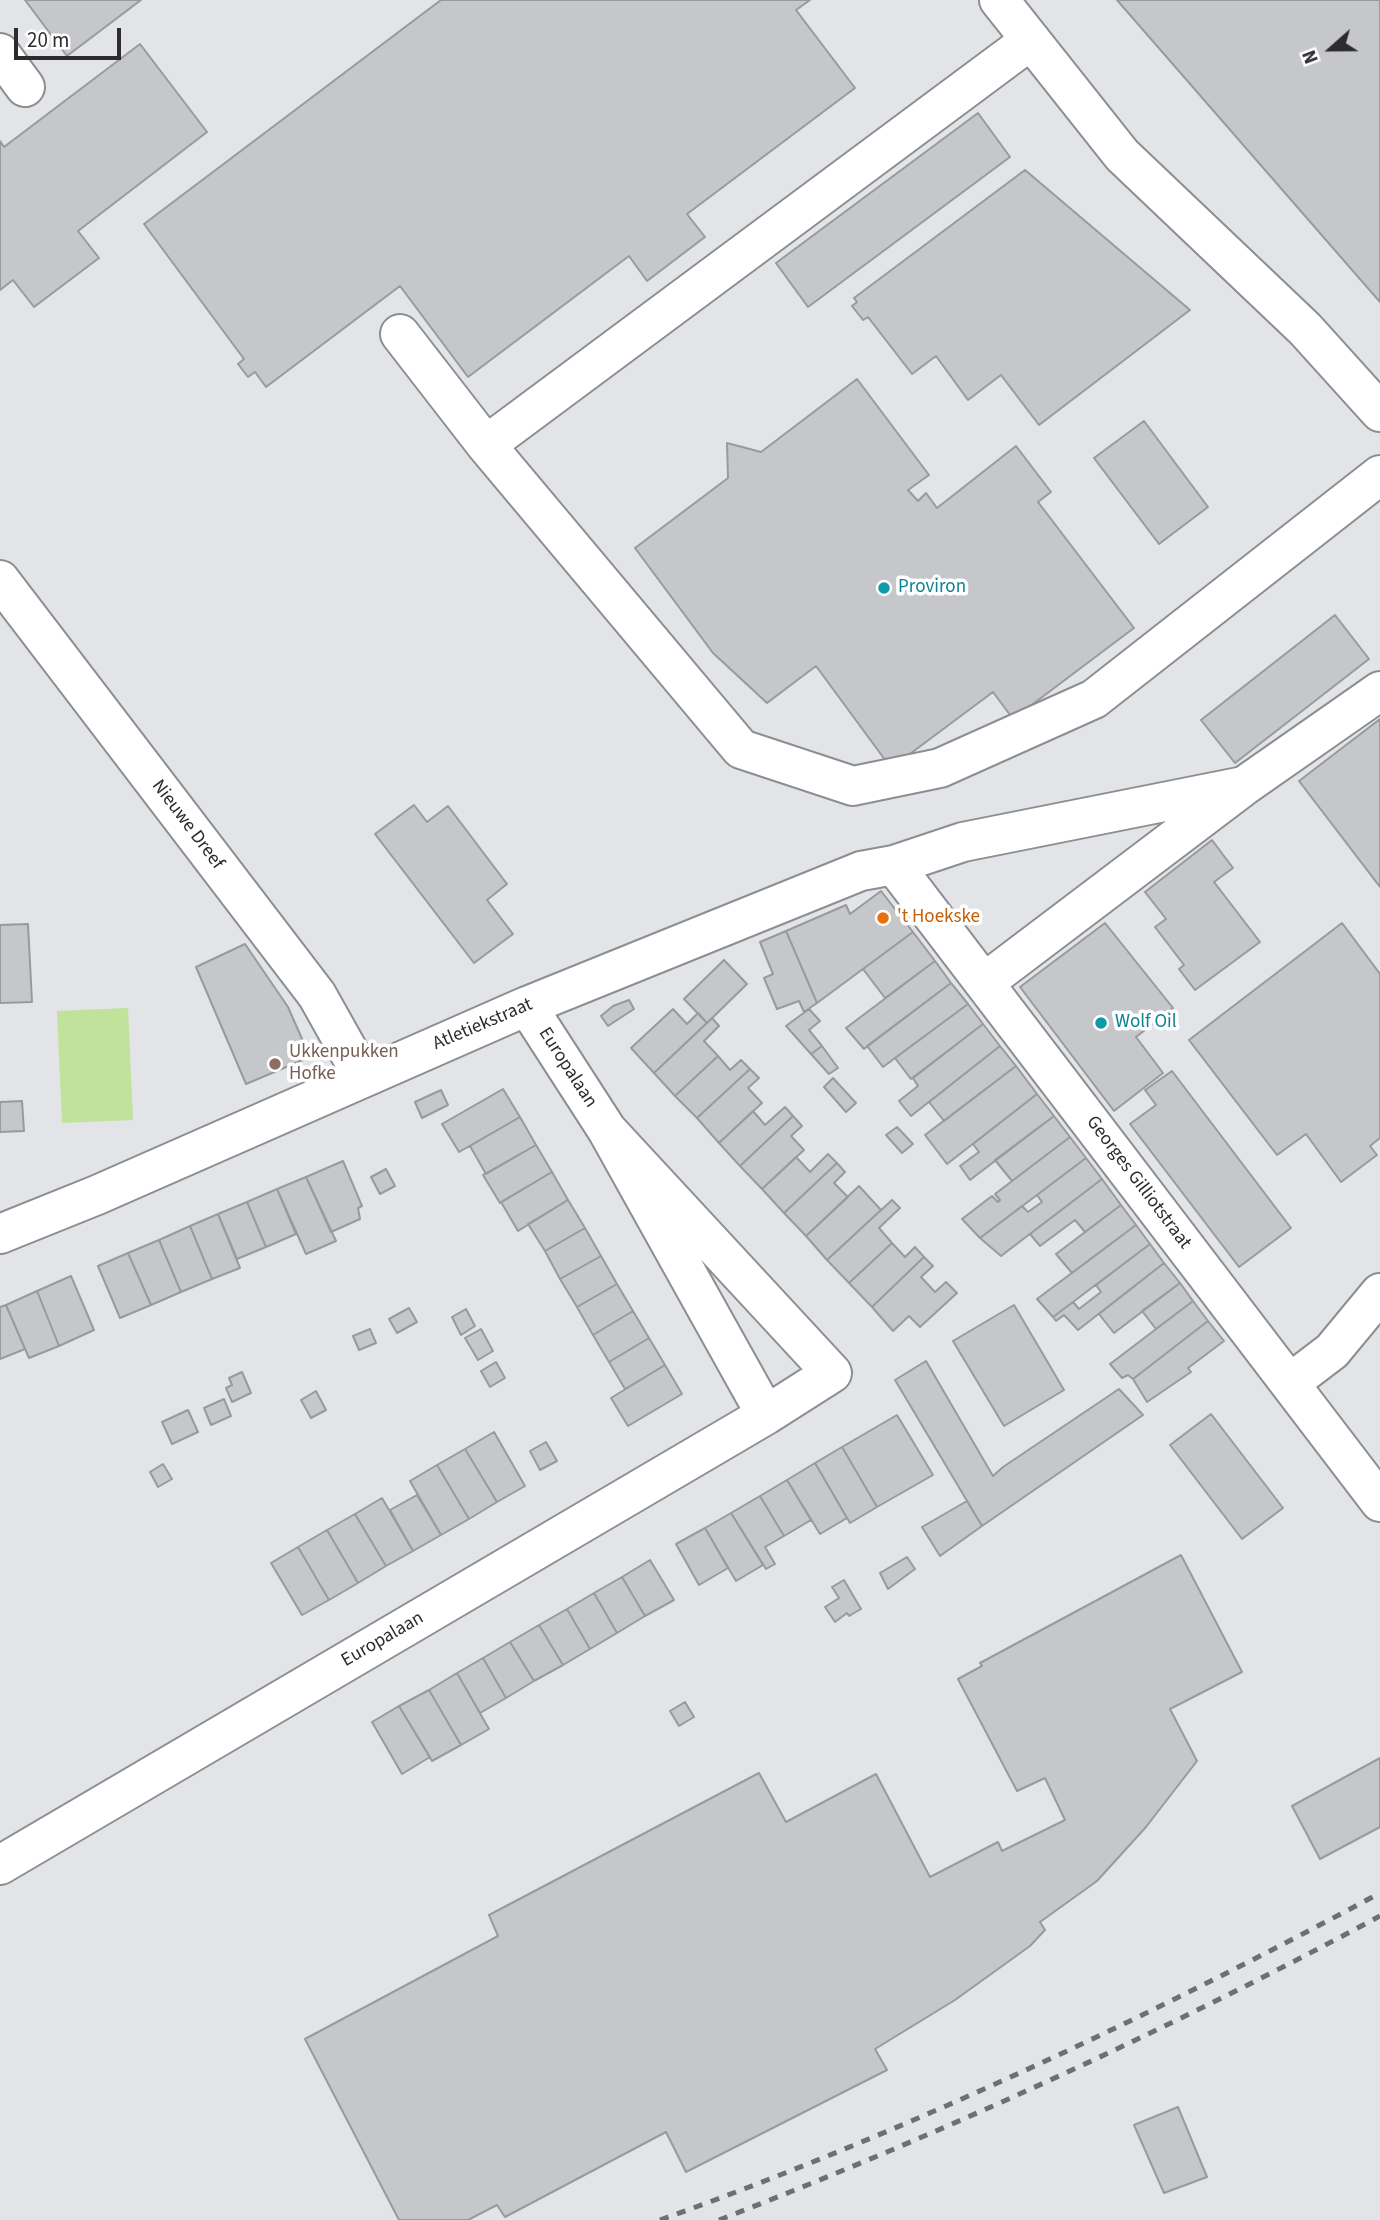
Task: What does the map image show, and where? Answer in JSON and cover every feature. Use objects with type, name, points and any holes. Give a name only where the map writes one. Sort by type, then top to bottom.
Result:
[{"type":"street","points":[[999,0],[1122,155],[1305,329],[1380,412]]},
{"type":"street","points":[[486,445],[1031,40]]},
{"type":"street","points":[[0,53],[25,87]]},
{"type":"street","points":[[400,334],[486,445],[741,749],[853,786],[940,768],[1094,699],[1380,475]]},
{"type":"street","name":"Nieuwe Dreef","points":[[0,580],[317,995],[363,1077]]},
{"type":"street","points":[[985,982],[1244,786],[1380,691]]},
{"type":"street","name":"Atletiekstraat","points":[[0,1234],[97,1195],[527,1006],[861,871],[894,865],[963,842],[1244,786]]},
{"type":"street","name":"Georges Gilliotstraat","points":[[894,865],[1380,1502]]},
{"type":"street","name":"Europalaan","points":[[527,1006],[607,1130],[766,1415]]},
{"type":"street","name":"Europalaan","points":[[0,1865],[766,1415],[832,1373],[607,1130]]},
{"type":"street","points":[[1290,1383],[1332,1351],[1380,1293]]},
{"type":"green space","points":[[128,1008],[133,1120],[62,1123],[57,1011]]},
{"type":"building","points":[[25,0],[141,0],[67,56]]},
{"type":"building","points":[[441,0],[810,0],[796,10],[855,88],[687,214],[705,237],[647,281],[629,256],[468,377],[400,286],[266,387],[255,372],[248,377],[238,364],[244,359],[144,224]]},
{"type":"building","points":[[1117,0],[1380,0],[1380,302]]},
{"type":"building","points":[[140,44],[207,132],[78,231],[99,258],[34,307],[13,280],[0,290],[0,141],[4,147]]},
{"type":"building","points":[[978,113],[1010,157],[808,307],[776,263]]},
{"type":"building","points":[[1025,170],[1190,310],[1039,425],[1001,375],[968,400],[936,356],[912,374],[868,317],[863,320],[852,306],[857,302],[854,298]]},
{"type":"building","name":"Proviron","points":[[857,379],[929,475],[908,490],[918,501],[926,493],[937,508],[1016,446],[1051,492],[1038,502],[1134,628],[1013,719],[993,692],[891,768],[816,666],[767,703],[713,653],[635,548],[728,478],[727,443],[761,452]]},
{"type":"building","points":[[1144,421],[1208,507],[1159,544],[1094,458]]},
{"type":"building","points":[[1335,615],[1369,659],[1235,763],[1201,720]]},
{"type":"building","points":[[1380,719],[1380,887],[1299,781]]},
{"type":"building","points":[[414,805],[427,822],[448,806],[507,884],[487,900],[513,934],[474,963],[375,834]]},
{"type":"building","points":[[1212,840],[1233,868],[1214,882],[1260,942],[1195,990],[1179,969],[1184,965],[1155,927],[1166,919],[1145,892]]},
{"type":"building","points":[[881,891],[913,932],[817,1003],[786,931],[846,905],[850,914]]},
{"type":"building","name":"Wolf Oil","points":[[1105,923],[1173,1008],[1136,1037],[1163,1073],[1114,1111],[1020,987]]},
{"type":"building","points":[[1342,923],[1380,974],[1380,1138],[1370,1146],[1377,1155],[1341,1182],[1306,1134],[1277,1155],[1189,1040]]},
{"type":"building","points":[[28,924],[32,1002],[0,1003],[0,925]]},
{"type":"building","points":[[786,931],[817,1003],[804,1012],[799,1001],[777,1009],[764,978],[773,974],[760,942]]},
{"type":"building","points":[[913,932],[935,961],[885,998],[863,969]]},
{"type":"building","points":[[245,944],[288,1007],[310,1057],[246,1084],[196,967]]},
{"type":"building","points":[[724,960],[747,984],[707,1023],[684,999]]},
{"type":"building","points":[[935,961],[951,983],[864,1049],[846,1028]]},
{"type":"building","points":[[951,983],[968,1004],[883,1067],[867,1046]]},
{"type":"building","points":[[629,1000],[634,1009],[608,1026],[601,1016],[613,1006]]},
{"type":"building","points":[[968,1004],[983,1024],[911,1079],[895,1058]]},
{"type":"building","points":[[673,1009],[687,1024],[698,1013],[707,1023],[654,1073],[631,1048]]},
{"type":"building","points":[[809,1009],[820,1021],[809,1030],[822,1046],[811,1054],[786,1026]]},
{"type":"building","points":[[712,1018],[719,1026],[704,1041],[718,1056],[675,1096],[654,1073]]},
{"type":"building","points":[[983,1024],[1000,1046],[911,1116],[899,1101],[918,1086],[913,1078]]},
{"type":"building","points":[[822,1046],[838,1068],[829,1074],[811,1054]]},
{"type":"building","points":[[1000,1046],[1016,1066],[944,1121],[929,1102]]},
{"type":"building","points":[[718,1056],[730,1070],[741,1060],[750,1069],[697,1118],[675,1096]]},
{"type":"building","points":[[1016,1066],[1037,1094],[947,1164],[925,1135]]},
{"type":"building","points":[[750,1069],[759,1078],[748,1088],[762,1103],[719,1143],[697,1118]]},
{"type":"building","points":[[1172,1071],[1291,1228],[1239,1267],[1130,1124],[1156,1105],[1145,1090]]},
{"type":"building","points":[[833,1078],[856,1103],[846,1112],[824,1087]]},
{"type":"building","points":[[503,1089],[520,1117],[459,1152],[442,1124]]},
{"type":"building","points":[[441,1090],[448,1105],[422,1118],[415,1102]]},
{"type":"building","points":[[1037,1094],[1054,1116],[970,1180],[960,1166],[979,1152],[973,1144]]},
{"type":"building","points":[[22,1101],[24,1131],[0,1132],[0,1102]]},
{"type":"building","points":[[785,1107],[793,1116],[740,1166],[719,1143],[753,1111],[765,1125]]},
{"type":"building","points":[[793,1116],[802,1126],[791,1136],[804,1150],[762,1189],[740,1166]]},
{"type":"building","points":[[1054,1116],[1070,1137],[1012,1181],[995,1160]]},
{"type":"building","points":[[520,1117],[536,1145],[486,1174],[470,1146]]},
{"type":"building","points":[[897,1127],[913,1144],[902,1153],[886,1135]]},
{"type":"building","points":[[1070,1137],[1086,1158],[980,1238],[962,1219],[992,1196],[998,1202],[1000,1200],[995,1194]]},
{"type":"building","points":[[536,1145],[552,1172],[500,1203],[483,1175]]},
{"type":"building","points":[[828,1154],[837,1163],[784,1213],[762,1189],[796,1157],[810,1172]]},
{"type":"building","points":[[1086,1158],[1102,1179],[1001,1256],[980,1238],[1022,1206],[1028,1212],[1042,1202],[1037,1195]]},
{"type":"building","points":[[343,1161],[362,1206],[358,1208],[360,1219],[331,1232],[306,1177]]},
{"type":"building","points":[[837,1163],[845,1172],[834,1183],[848,1197],[806,1236],[784,1213]]},
{"type":"building","points":[[386,1169],[395,1186],[380,1194],[371,1177]]},
{"type":"building","points":[[552,1172],[568,1200],[518,1231],[501,1202]]},
{"type":"building","points":[[306,1177],[336,1241],[306,1254],[277,1189]]},
{"type":"building","points":[[1102,1179],[1121,1205],[1085,1232],[1075,1220],[1040,1246],[1030,1234]]},
{"type":"building","points":[[859,1186],[881,1210],[827,1260],[806,1236]]},
{"type":"building","points":[[277,1189],[296,1234],[266,1247],[247,1202]]},
{"type":"building","points":[[568,1200],[585,1228],[545,1251],[528,1224]]},
{"type":"building","points":[[892,1200],[900,1208],[879,1228],[892,1243],[849,1283],[827,1260]]},
{"type":"building","points":[[247,1202],[266,1247],[237,1259],[218,1214]]},
{"type":"building","points":[[1121,1205],[1136,1225],[1072,1273],[1056,1254]]},
{"type":"building","points":[[218,1214],[240,1268],[212,1279],[190,1226]]},
{"type":"building","points":[[1136,1225],[1150,1244],[1053,1317],[1037,1299]]},
{"type":"building","points":[[190,1226],[212,1279],[181,1292],[159,1240]]},
{"type":"building","points":[[585,1228],[601,1256],[560,1279],[545,1251]]},
{"type":"building","points":[[159,1240],[181,1292],[151,1305],[128,1253]]},
{"type":"building","points":[[892,1243],[905,1257],[915,1247],[924,1257],[872,1307],[849,1283]]},
{"type":"building","points":[[1150,1244],[1164,1263],[1078,1330],[1064,1315],[1056,1321],[1053,1317],[1073,1302],[1079,1309],[1101,1292],[1096,1285]]},
{"type":"building","points":[[128,1253],[151,1305],[120,1318],[98,1266]]},
{"type":"building","points":[[601,1256],[617,1284],[577,1307],[560,1279]]},
{"type":"building","points":[[924,1257],[933,1266],[921,1277],[935,1292],[946,1282],[957,1293],[920,1327],[909,1316],[893,1331],[872,1307]]},
{"type":"building","points":[[1164,1263],[1180,1283],[1114,1333],[1099,1314]]},
{"type":"building","points":[[71,1276],[94,1330],[59,1346],[37,1291]]},
{"type":"building","points":[[1180,1283],[1193,1301],[1156,1329],[1142,1311]]},
{"type":"building","points":[[617,1284],[633,1311],[593,1335],[577,1307]]},
{"type":"building","points":[[37,1291],[59,1346],[29,1358],[6,1305]]},
{"type":"building","points":[[1193,1301],[1208,1321],[1133,1379],[1128,1375],[1122,1378],[1110,1364]]},
{"type":"building","points":[[6,1305],[25,1349],[0,1359],[0,1307]]},
{"type":"building","points":[[1014,1305],[1064,1390],[1004,1426],[953,1341]]},
{"type":"building","points":[[409,1308],[417,1322],[397,1333],[389,1319]]},
{"type":"building","points":[[466,1309],[475,1326],[461,1335],[452,1317]]},
{"type":"building","points":[[633,1311],[649,1338],[609,1362],[593,1335]]},
{"type":"building","points":[[1208,1321],[1224,1341],[1188,1368],[1191,1372],[1147,1402],[1133,1379]]},
{"type":"building","points":[[370,1329],[376,1343],[359,1350],[353,1336]]},
{"type":"building","points":[[481,1329],[493,1351],[478,1360],[465,1338]]},
{"type":"building","points":[[649,1338],[665,1365],[625,1389],[609,1362]]},
{"type":"building","points":[[926,1361],[993,1476],[1119,1389],[1143,1415],[982,1526],[895,1380]]},
{"type":"building","points":[[496,1362],[505,1378],[490,1387],[481,1371]]},
{"type":"building","points":[[665,1365],[682,1394],[628,1426],[611,1398]]},
{"type":"building","points":[[242,1372],[251,1393],[232,1402],[226,1388],[232,1385],[229,1378]]},
{"type":"building","points":[[316,1391],[326,1410],[311,1418],[301,1400]]},
{"type":"building","points":[[224,1399],[231,1416],[211,1425],[204,1408]]},
{"type":"building","points":[[188,1410],[198,1432],[172,1444],[162,1422]]},
{"type":"building","points":[[1211,1414],[1283,1508],[1242,1539],[1170,1445]]},
{"type":"building","points":[[897,1415],[933,1475],[877,1507],[842,1447]]},
{"type":"building","points":[[494,1432],[525,1486],[497,1502],[465,1449]]},
{"type":"building","points":[[546,1442],[557,1461],[540,1470],[530,1451]]},
{"type":"building","points":[[842,1447],[877,1507],[850,1523],[815,1463]]},
{"type":"building","points":[[465,1449],[497,1502],[469,1519],[437,1465]]},
{"type":"building","points":[[815,1463],[847,1518],[820,1534],[787,1480]]},
{"type":"building","points":[[163,1464],[172,1479],[158,1487],[150,1472]]},
{"type":"building","points":[[437,1465],[469,1519],[441,1535],[410,1481]]},
{"type":"building","points":[[787,1480],[811,1520],[784,1536],[760,1496]]},
{"type":"building","points":[[417,1495],[441,1535],[413,1551],[390,1510]]},
{"type":"building","points":[[760,1496],[784,1536],[765,1547],[775,1564],[766,1569],[731,1513]]},
{"type":"building","points":[[382,1498],[413,1551],[386,1566],[355,1514]]},
{"type":"building","points":[[967,1501],[982,1526],[940,1556],[922,1527]]},
{"type":"building","points":[[731,1513],[763,1565],[736,1581],[705,1528]]},
{"type":"building","points":[[355,1514],[386,1566],[358,1583],[327,1530]]},
{"type":"building","points":[[705,1528],[728,1568],[699,1585],[676,1544]]},
{"type":"building","points":[[327,1530],[358,1583],[329,1600],[298,1547]]},
{"type":"building","points":[[298,1547],[329,1600],[302,1615],[271,1563]]},
{"type":"building","points":[[1181,1555],[1242,1672],[1170,1709],[1197,1761],[1146,1827],[1097,1881],[1040,1922],[1045,1930],[1030,1946],[955,2000],[875,2049],[887,2070],[686,2172],[666,2132],[505,2217],[497,2205],[468,2220],[399,2220],[305,2039],[498,1936],[489,1915],[759,1773],[786,1822],[876,1774],[930,1877],[998,1842],[1002,1851],[1065,1820],[1045,1778],[1017,1791],[958,1679],[982,1666],[980,1663]]},
{"type":"building","points":[[907,1557],[915,1569],[888,1589],[880,1573]]},
{"type":"building","points":[[650,1560],[674,1600],[645,1616],[622,1577]]},
{"type":"building","points":[[622,1577],[645,1616],[617,1633],[594,1593]]},
{"type":"building","points":[[844,1580],[861,1609],[849,1616],[847,1613],[835,1622],[825,1607],[839,1598],[832,1587]]},
{"type":"building","points":[[594,1593],[617,1633],[590,1649],[567,1609]]},
{"type":"building","points":[[567,1609],[590,1649],[563,1665],[539,1625]]},
{"type":"building","points":[[539,1625],[563,1665],[534,1681],[510,1642]]},
{"type":"building","points":[[510,1642],[534,1681],[506,1698],[483,1658]]},
{"type":"building","points":[[483,1658],[506,1698],[480,1713],[457,1673]]},
{"type":"building","points":[[457,1673],[489,1729],[461,1745],[429,1690]]},
{"type":"building","points":[[429,1690],[461,1745],[432,1761],[399,1706]]},
{"type":"building","points":[[685,1702],[694,1717],[679,1726],[670,1711]]},
{"type":"building","points":[[399,1706],[430,1757],[402,1774],[372,1722]]},
{"type":"building","points":[[1380,1758],[1380,1827],[1320,1859],[1292,1806]]},
{"type":"building","points":[[1178,2107],[1207,2177],[1164,2193],[1134,2125]]},
{"type":"railway","points":[[660,2220],[845,2149],[1026,2070],[1204,1984],[1380,1893]]},
{"type":"railway","points":[[719,2220],[888,2152],[1137,2040],[1380,1916]]},
{"type":"place","name":"Proviron","points":[[884,588]]},
{"type":"place","name":"'t Hoekske","points":[[883,918]]},
{"type":"place","name":"Wolf Oil","points":[[1101,1023]]},
{"type":"place","name":"Ukkenpukken Hofke","points":[[275,1064]]}]
